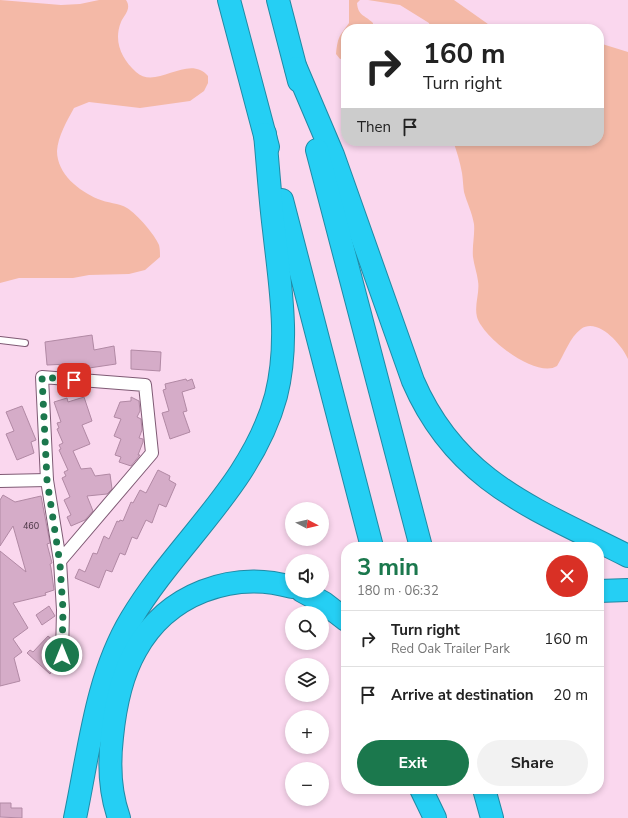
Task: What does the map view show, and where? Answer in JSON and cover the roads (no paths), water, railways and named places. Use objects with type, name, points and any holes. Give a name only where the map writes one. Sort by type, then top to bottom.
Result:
[{"type":"highway","points":[[229,0],[371,542]]},
{"type":"highway","points":[[278,0],[420,542]]},
{"type":"highway","points":[[296,68],[333,155],[413,381],[425,406],[439,429],[465,460],[500,488],[602,542]]},
{"type":"highway","points":[[75,818],[100,695],[108,668],[119,642],[147,595],[242,472],[262,436],[275,400],[282,359],[283,317],[265,134]]},
{"type":"highway","points":[[604,543],[628,556]]},
{"type":"highway","points":[[119,818],[112,779],[112,729],[116,706],[124,677],[133,655],[144,636],[154,624],[174,607],[186,599],[213,587],[253,581],[285,586]]},
{"type":"highway","points":[[604,591],[628,590]]},
{"type":"highway","points":[[315,598],[341,616]]},
{"type":"highway","points":[[423,794],[435,818]]},
{"type":"highway","points":[[437,794],[443,818]]},
{"type":"highway","points":[[485,794],[492,817]]},
{"type":"highway","points":[[490,794],[492,817]]},
{"type":"street","points":[[60,561],[152,453],[145,386],[42,377],[47,480],[60,561],[63,610],[62,655]]},
{"type":"street","points":[[0,481],[47,480]]},
{"type":"lane","points":[[0,340],[25,343]]}]
